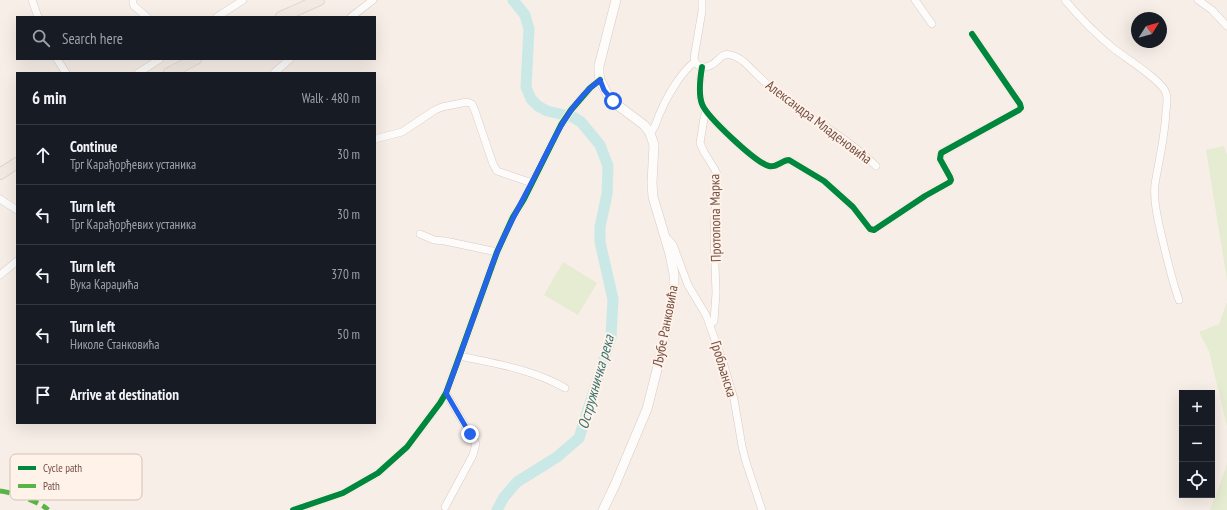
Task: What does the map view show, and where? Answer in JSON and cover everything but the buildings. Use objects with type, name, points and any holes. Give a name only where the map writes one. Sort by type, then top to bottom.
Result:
[{"type":"main road","points":[[283,16],[319,0]]},
{"type":"main road","points":[[171,72],[194,60]]},
{"type":"main road","points":[[0,174],[16,164]]},
{"type":"street","points":[[32,0],[38,16]]},
{"type":"street","points":[[133,0],[132,4],[146,16]]},
{"type":"street","points":[[219,16],[243,0]]},
{"type":"street","points":[[352,16],[373,0]]},
{"type":"street","points":[[616,0],[599,66],[600,80],[609,97],[616,104],[644,124],[650,133],[654,130],[663,105],[677,82],[689,66],[695,62]]},
{"type":"street","points":[[702,0],[702,11],[694,58],[695,62],[702,67]]},
{"type":"street","points":[[915,0],[932,24]]},
{"type":"street","points":[[1065,0],[1081,18],[1112,47],[1153,77],[1163,86],[1166,92],[1165,127],[1155,184],[1155,192],[1159,226],[1179,300]]},
{"type":"street","points":[[1198,0],[1212,10],[1227,26]]},
{"type":"street","points":[[706,111],[735,141],[762,163],[772,167],[785,160],[791,160],[824,181],[853,207],[867,226],[872,230],[876,230],[925,196],[950,182],[950,177],[940,159],[941,153],[1021,108],[1020,104],[972,34]]},
{"type":"street","name":"Александра Младеновића","points":[[702,67],[710,66],[724,55],[731,54],[736,56],[788,102],[851,144],[876,166]]},
{"type":"street","points":[[58,60],[65,72]]},
{"type":"street","points":[[140,72],[158,60]]},
{"type":"street","points":[[275,72],[289,60]]},
{"type":"street","name":"Протопопа Марка","points":[[702,67],[700,96],[706,111],[700,143],[717,174],[714,236],[716,294],[714,321],[710,325]]},
{"type":"street","points":[[294,510],[343,493],[378,473],[407,447],[440,403],[446,393],[460,356],[497,252],[513,217],[561,125],[584,95],[600,80]]},
{"type":"street","points":[[376,139],[402,132],[442,107],[467,102],[474,106],[493,164],[497,171],[532,183]]},
{"type":"street","name":"Љубе Ранковића","points":[[603,510],[641,426],[647,409],[660,358],[674,290],[672,264],[653,197],[652,183],[654,145],[650,133]]},
{"type":"street","points":[[0,199],[16,209]]},
{"type":"street","points":[[420,234],[434,240],[451,242],[497,252]]},
{"type":"street","name":"Гробљанска","points":[[665,239],[671,241],[688,285],[704,310],[710,325],[734,399],[746,462],[762,510]]},
{"type":"street","points":[[0,275],[16,262]]},
{"type":"street","points":[[460,356],[518,368],[565,388]]},
{"type":"street","points":[[444,507],[473,456],[476,444],[446,393]]},
{"type":"green space","points":[[1224,146],[1227,155],[1227,280],[1206,150]]},
{"type":"green space","points":[[563,262],[597,283],[578,315],[544,295]]},
{"type":"green space","points":[[1227,302],[1227,426],[1209,351],[1199,332],[1219,324]]},
{"type":"green space","points":[[1227,462],[1227,510],[1210,510],[1215,498]]},
{"type":"waterway","name":"Остружничка река","points":[[497,510],[504,497],[517,482],[557,457],[579,438],[611,337],[613,299],[600,242],[600,227],[607,194],[608,166],[600,145],[581,122],[573,117],[547,111],[538,106],[531,99],[526,87],[529,29],[525,15],[513,0]]},
{"type":"marked path","points":[[0,491],[10,493]]},
{"type":"marked path","points":[[30,500],[48,510]]},
{"type":"cycle path","points":[[702,67],[700,81],[702,104],[713,119],[732,139],[754,157],[769,166],[775,166],[789,160],[824,181],[853,207],[870,229],[874,230],[925,196],[950,182],[950,177],[940,159],[941,153],[1021,108],[1020,104],[972,34]]},
{"type":"cycle path","points":[[293,510],[343,493],[378,473],[407,447],[440,403],[446,393],[497,252],[513,217],[524,199],[561,125],[571,110],[590,88],[600,80]]},
{"type":"route","points":[[470,434],[446,393],[497,252],[513,217],[524,199],[561,125],[571,110],[590,88],[600,80],[604,90],[613,101]]}]
